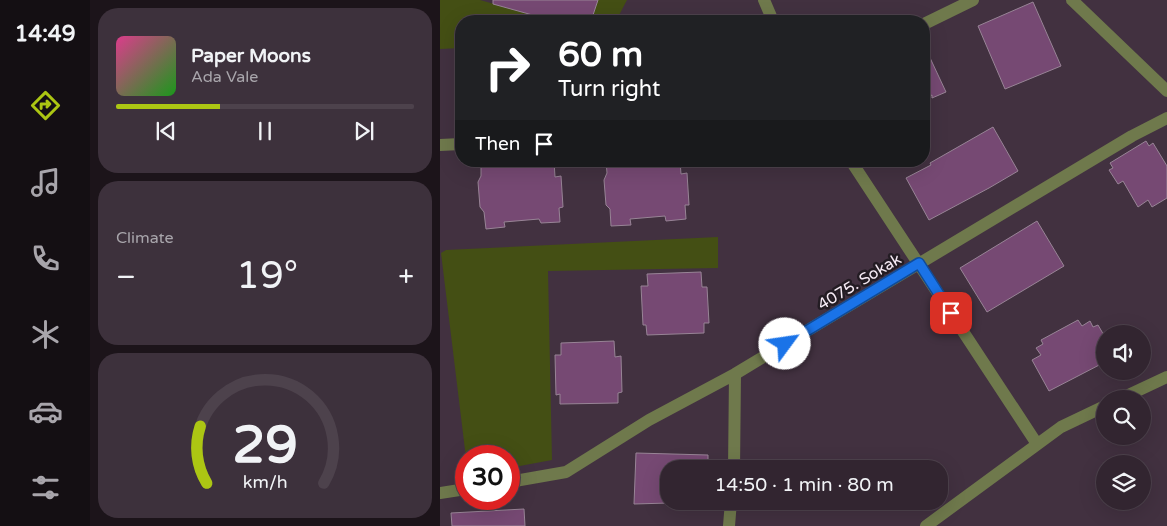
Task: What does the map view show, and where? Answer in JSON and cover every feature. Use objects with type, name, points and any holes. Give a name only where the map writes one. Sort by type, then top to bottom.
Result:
[{"type":"street","points":[[764,0],[770,15]]},
{"type":"street","points":[[930,21],[973,0]]},
{"type":"street","points":[[1072,0],[1167,91]]},
{"type":"street","name":"4075. Sokak","points":[[520,480],[566,472],[649,420],[735,374],[1132,136],[1167,118]]},
{"type":"street","points":[[440,145],[455,144]]},
{"type":"street","points":[[856,167],[1037,444]]},
{"type":"street","points":[[734,460],[735,374]]},
{"type":"street","points":[[1139,390],[1167,377]]},
{"type":"street","points":[[926,526],[1061,426],[1096,410]]},
{"type":"street","points":[[440,493],[455,491]]},
{"type":"street","points":[[729,526],[730,510]]},
{"type":"green space","points":[[440,0],[480,0],[533,15],[455,15],[455,48],[440,49]]},
{"type":"green space","points":[[598,0],[627,0],[619,15],[593,15]]},
{"type":"green space","points":[[718,237],[718,268],[548,271],[552,460],[520,466],[520,445],[464,445],[441,253],[446,250]]},
{"type":"building","points":[[493,0],[598,0],[593,15],[532,15],[493,4]]},
{"type":"building","points":[[1033,2],[1061,66],[1005,89],[978,26]]},
{"type":"building","points":[[930,58],[946,92],[932,98],[932,95],[930,96]]},
{"type":"building","points":[[993,127],[1018,171],[929,220],[906,178],[930,167],[930,163]]},
{"type":"building","points":[[1146,141],[1149,146],[1153,143],[1167,166],[1167,198],[1152,207],[1148,200],[1138,207],[1123,181],[1118,184],[1109,170],[1113,168],[1110,163]]},
{"type":"building","points":[[481,167],[554,167],[555,177],[561,176],[563,207],[559,208],[560,222],[541,223],[539,219],[504,222],[505,227],[486,229],[484,212],[480,207],[478,182],[481,176]]},
{"type":"building","points":[[606,167],[680,167],[681,174],[687,173],[689,205],[685,205],[686,219],[666,221],[665,216],[630,219],[631,225],[611,226],[610,209],[606,205],[604,180],[607,173]]},
{"type":"building","points":[[1037,221],[1064,266],[987,312],[960,268]]},
{"type":"building","points":[[701,272],[702,287],[707,287],[709,323],[704,323],[704,333],[647,335],[646,325],[643,325],[641,286],[648,286],[647,274]]},
{"type":"building","points":[[1078,320],[1082,326],[1090,321],[1093,327],[1096,326],[1096,367],[1049,391],[1032,360],[1041,355],[1036,348],[1043,344],[1041,340]]},
{"type":"building","points":[[614,341],[615,357],[621,356],[622,392],[618,393],[618,403],[560,404],[560,394],[556,395],[555,355],[561,355],[561,343]]},
{"type":"building","points":[[636,453],[708,455],[708,460],[660,460],[660,503],[634,504]]},
{"type":"building","points":[[524,509],[525,526],[452,526],[451,513]]},
{"type":"route","points":[[785,344],[919,263],[951,313]]}]
